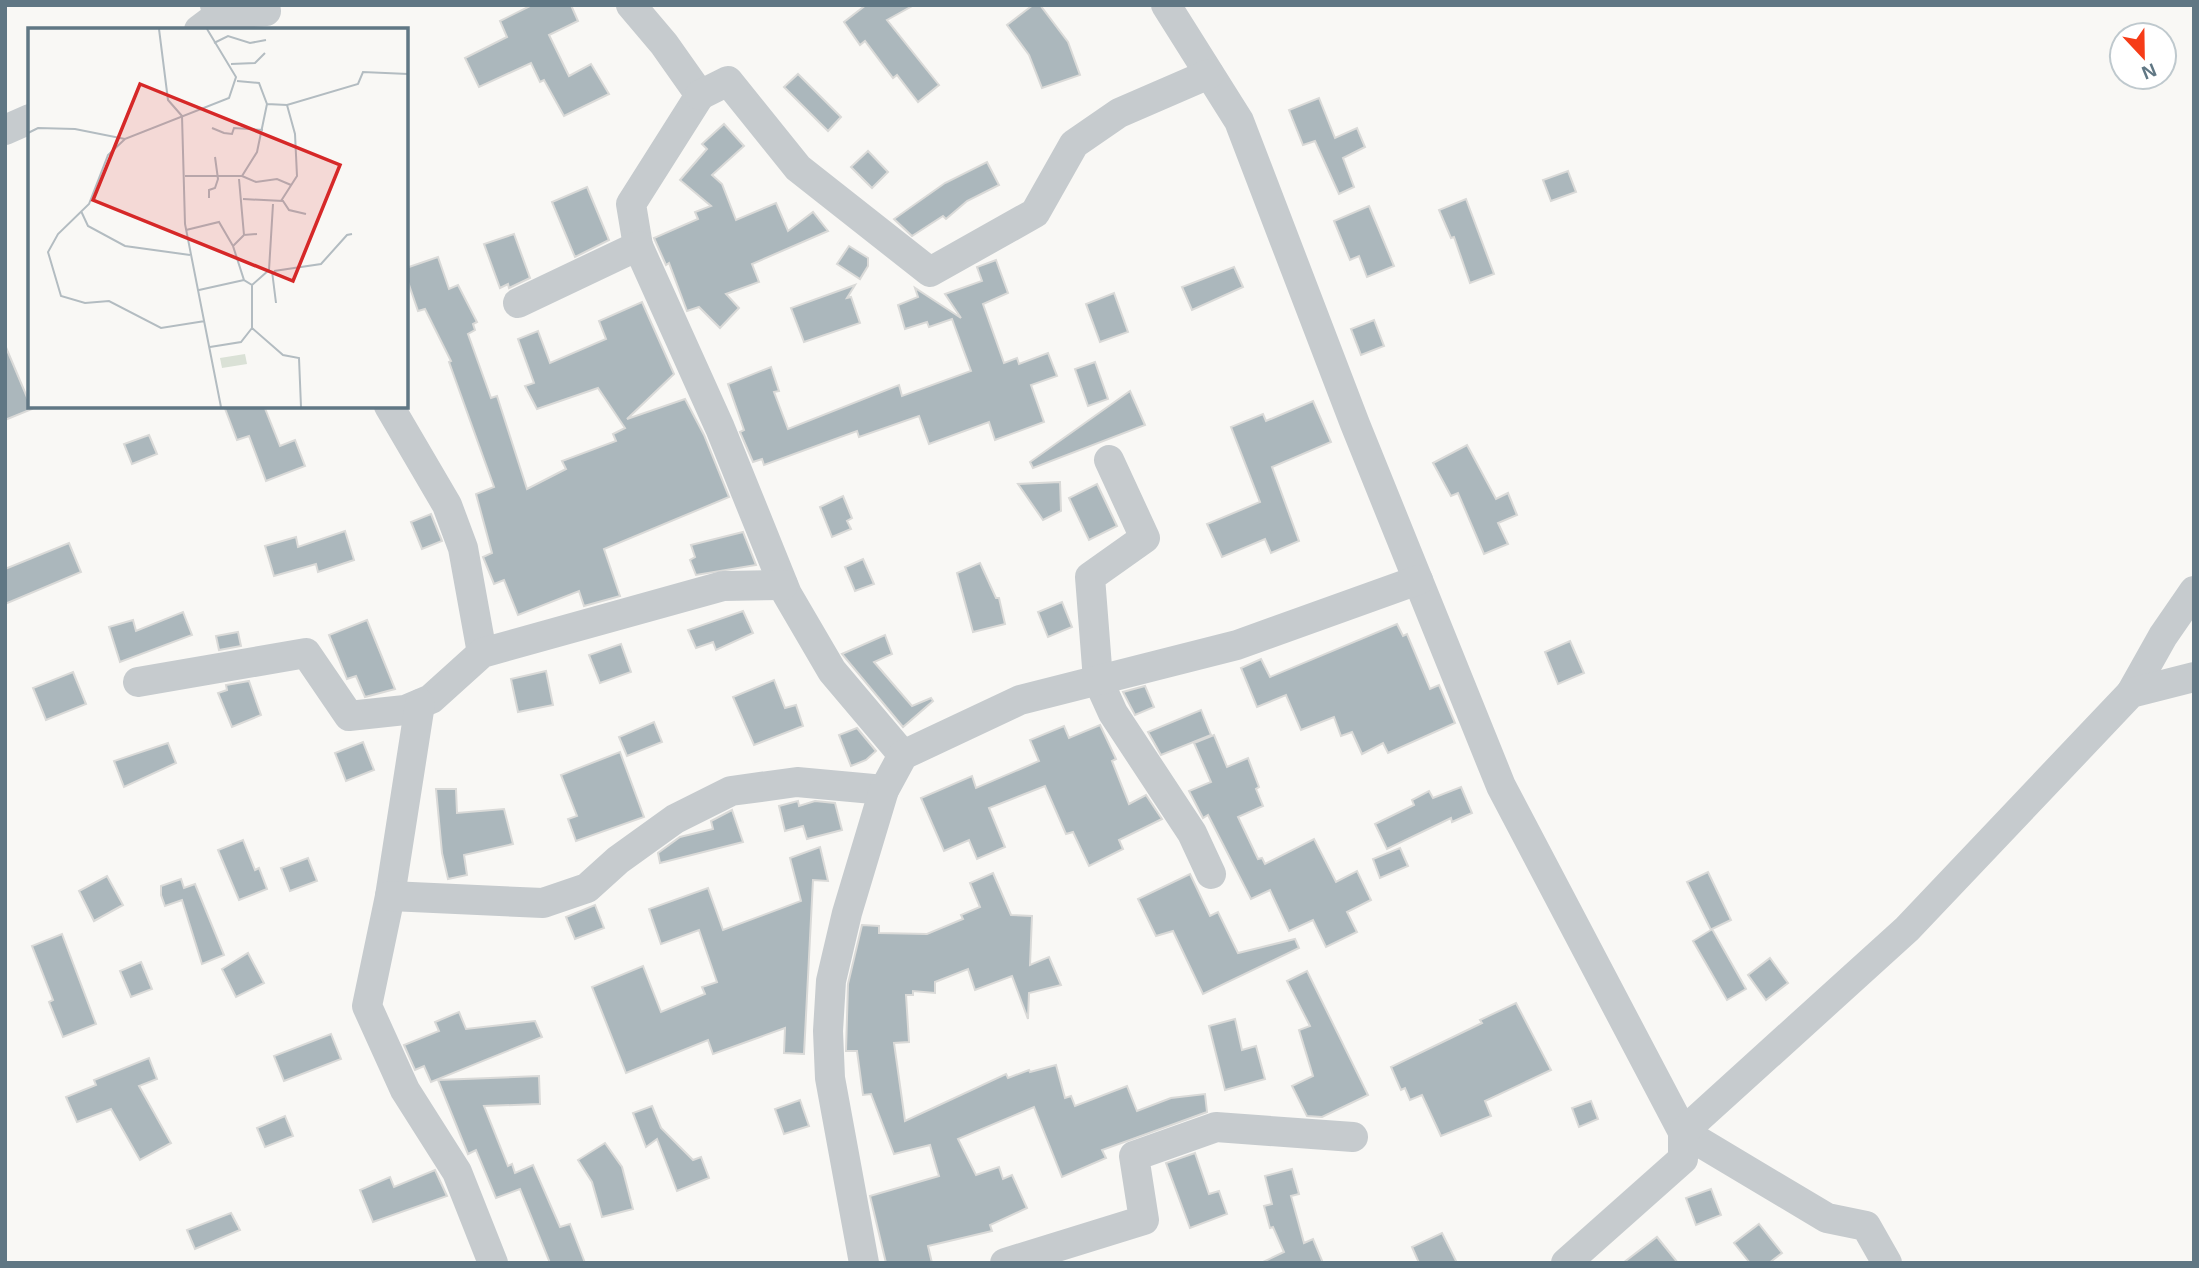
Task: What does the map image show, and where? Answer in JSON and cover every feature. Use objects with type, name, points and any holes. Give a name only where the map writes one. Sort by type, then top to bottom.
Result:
[{"type":"street","points":[[631,5],[664,44],[700,95]]},
{"type":"street","points":[[1166,5],[1239,121],[1501,786],[1683,1132],[1683,1159],[1566,1263]]},
{"type":"street","points":[[211,17],[269,15]]},
{"type":"street","points":[[903,755],[832,671],[783,585],[720,428],[638,246],[631,204],[700,95],[728,81],[798,168],[930,272],[1035,212],[1074,144],[1119,113],[1209,74]]},
{"type":"street","points":[[5,130],[28,120]]},
{"type":"street","points":[[518,303],[638,246]]},
{"type":"street","points":[[391,408],[447,506],[463,548],[482,653]]},
{"type":"street","points":[[1109,460],[1145,538],[1090,577],[1098,680],[1113,713],[1192,833],[1211,874]]},
{"type":"street","points":[[864,1263],[830,1078],[828,1031],[831,981],[847,913],[884,790],[903,755],[1020,700],[1237,645],[1418,580]]},
{"type":"street","points":[[138,682],[306,653],[349,716],[405,710],[431,699],[482,653],[723,586],[783,585]]},
{"type":"street","points":[[1683,1132],[1908,929],[2131,693],[2162,636],[2194,591]]},
{"type":"street","points":[[2131,693],[2194,677]]},
{"type":"street","points":[[420,704],[390,896],[367,1006],[405,1090],[457,1172],[493,1263]]},
{"type":"street","points":[[390,896],[543,903],[587,888],[618,860],[675,819],[731,791],[797,782],[884,790]]},
{"type":"street","points":[[1005,1263],[1144,1220],[1135,1156],[1216,1127],[1353,1137]]},
{"type":"street","points":[[1683,1132],[1826,1218],[1866,1226],[1887,1263]]},
{"type":"building","points":[[532,5],[571,5],[578,21],[549,35],[569,76],[591,64],[609,94],[564,116],[544,80],[540,82],[531,63],[479,87],[465,58],[507,37],[500,21]]},
{"type":"building","points":[[866,5],[914,5],[887,20],[939,85],[918,102],[897,75],[893,78],[865,41],[860,45],[844,22]]},
{"type":"building","points":[[1033,5],[1040,5],[1068,42],[1080,75],[1042,88],[1029,55],[1007,25]]},
{"type":"building","points":[[798,74],[841,117],[828,131],[784,87]]},
{"type":"building","points":[[1319,98],[1335,138],[1357,128],[1365,147],[1343,158],[1354,187],[1339,194],[1315,141],[1303,145],[1289,110]]},
{"type":"building","points":[[724,124],[744,146],[712,175],[722,184],[736,220],[776,203],[788,231],[813,212],[828,231],[752,264],[759,282],[726,294],[739,308],[720,328],[699,307],[687,311],[669,263],[666,265],[654,238],[698,219],[695,212],[711,206],[680,180],[707,149],[702,144]]},
{"type":"building","points":[[868,151],[888,172],[872,188],[851,167]]},
{"type":"building","points":[[987,162],[999,185],[967,201],[946,219],[943,216],[912,236],[894,219],[945,183]]},
{"type":"building","points":[[1568,171],[1576,192],[1551,201],[1543,180]]},
{"type":"building","points":[[587,187],[609,240],[575,257],[552,202]]},
{"type":"building","points":[[1466,199],[1494,274],[1470,283],[1454,237],[1451,238],[1439,210]]},
{"type":"building","points":[[1369,206],[1394,266],[1367,277],[1359,256],[1350,260],[1334,221]]},
{"type":"building","points":[[514,234],[530,278],[509,288],[508,284],[500,288],[484,244]]},
{"type":"building","points":[[849,246],[868,258],[868,266],[860,279],[837,264]]},
{"type":"building","points":[[438,257],[449,289],[458,285],[477,322],[473,324],[475,330],[468,334],[491,398],[497,396],[527,489],[566,469],[562,461],[616,441],[613,434],[625,428],[598,388],[537,409],[525,386],[534,383],[518,339],[538,331],[550,363],[606,339],[599,321],[642,302],[674,374],[627,419],[685,399],[704,435],[729,497],[604,549],[620,596],[584,606],[579,591],[518,615],[504,580],[494,584],[483,557],[492,553],[476,494],[494,487],[449,362],[451,361],[425,309],[418,311],[408,282],[408,267]]},
{"type":"building","points":[[996,260],[1008,293],[983,304],[1004,363],[1017,358],[1019,364],[1048,353],[1057,376],[1031,385],[1044,422],[995,440],[989,422],[929,444],[919,416],[859,437],[857,431],[764,465],[762,459],[753,462],[740,432],[744,430],[728,384],[771,367],[779,391],[774,392],[788,429],[899,385],[902,396],[971,371],[952,319],[929,327],[927,322],[905,329],[898,305],[918,297],[915,288],[961,318],[945,294],[982,281],[977,267]]},
{"type":"building","points":[[1234,267],[1243,287],[1192,310],[1182,287]]},
{"type":"building","points":[[855,285],[847,298],[851,297],[860,323],[804,342],[791,308]]},
{"type":"building","points":[[1114,293],[1128,332],[1100,342],[1086,304]]},
{"type":"building","points":[[1374,320],[1384,346],[1361,355],[1351,329]]},
{"type":"building","points":[[5,345],[28,400],[28,408],[32,409],[5,420]]},
{"type":"building","points":[[1095,362],[1108,399],[1088,406],[1075,369]]},
{"type":"building","points":[[1130,391],[1145,425],[1033,468],[1030,462]]},
{"type":"building","points":[[1313,401],[1331,442],[1272,467],[1299,541],[1271,553],[1265,539],[1222,557],[1207,524],[1260,502],[1231,427],[1263,414],[1266,421]]},
{"type":"building","points":[[225,408],[265,408],[280,446],[295,440],[305,466],[266,481],[249,436],[237,440]]},
{"type":"building","points":[[149,435],[157,454],[132,464],[124,444]]},
{"type":"building","points":[[1467,445],[1496,499],[1508,493],[1517,515],[1498,523],[1508,544],[1484,554],[1458,493],[1451,496],[1433,463]]},
{"type":"building","points":[[1060,482],[1061,511],[1043,520],[1018,484]]},
{"type":"building","points":[[1097,484],[1117,526],[1089,540],[1069,498]]},
{"type":"building","points":[[843,496],[852,518],[847,521],[851,529],[832,537],[820,507]]},
{"type":"building","points":[[431,514],[442,541],[422,549],[411,522]]},
{"type":"building","points":[[345,531],[354,560],[318,572],[316,564],[274,576],[265,546],[296,537],[298,547]]},
{"type":"building","points":[[743,532],[756,565],[696,575],[690,560],[695,557],[691,545]]},
{"type":"building","points":[[69,543],[81,572],[5,604],[5,569]]},
{"type":"building","points":[[863,559],[874,584],[855,591],[845,567]]},
{"type":"building","points":[[980,563],[996,598],[999,598],[1005,624],[973,632],[957,573]]},
{"type":"building","points":[[1062,602],[1072,627],[1048,637],[1038,612]]},
{"type":"building","points":[[743,611],[753,633],[716,650],[713,642],[696,648],[688,630]]},
{"type":"building","points":[[183,612],[192,635],[120,662],[109,627],[133,620],[136,631]]},
{"type":"building","points":[[367,620],[395,689],[365,697],[356,676],[347,679],[329,635]]},
{"type":"building","points":[[1397,624],[1403,636],[1407,634],[1430,689],[1439,685],[1455,723],[1388,753],[1383,743],[1362,754],[1352,732],[1341,736],[1334,717],[1301,730],[1286,695],[1257,707],[1241,668],[1261,659],[1270,677]]},
{"type":"building","points":[[238,632],[241,646],[219,650],[216,636]]},
{"type":"building","points":[[885,635],[892,654],[874,662],[912,706],[931,698],[933,701],[903,727],[842,654]]},
{"type":"building","points":[[1570,641],[1584,673],[1558,684],[1545,652]]},
{"type":"building","points":[[621,644],[631,672],[600,683],[589,655]]},
{"type":"building","points":[[546,671],[553,705],[518,712],[511,679]]},
{"type":"building","points":[[73,672],[86,704],[46,720],[33,688]]},
{"type":"building","points":[[774,680],[785,708],[796,705],[803,726],[754,745],[733,697]]},
{"type":"building","points":[[249,681],[261,715],[232,727],[218,693],[227,690],[226,685]]},
{"type":"building","points":[[1145,686],[1154,707],[1135,715],[1123,692]]},
{"type":"building","points":[[1201,710],[1211,735],[1161,755],[1148,732]]},
{"type":"building","points":[[654,722],[662,742],[627,756],[619,737]]},
{"type":"building","points":[[1100,725],[1116,759],[1112,761],[1129,804],[1146,795],[1162,819],[1119,840],[1123,849],[1089,866],[1073,832],[1066,834],[1045,786],[989,808],[1005,847],[977,859],[969,840],[944,851],[921,798],[972,776],[976,788],[1039,761],[1030,740],[1064,726],[1069,738]]},
{"type":"building","points":[[857,728],[876,751],[866,760],[851,766],[839,735]]},
{"type":"building","points":[[1214,735],[1227,767],[1248,758],[1259,787],[1256,789],[1263,806],[1238,817],[1258,859],[1262,858],[1265,864],[1314,839],[1336,882],[1357,871],[1371,900],[1347,912],[1357,932],[1326,947],[1313,920],[1289,931],[1270,890],[1251,899],[1208,815],[1203,818],[1189,791],[1211,782],[1194,743]]},
{"type":"building","points":[[363,742],[374,770],[346,781],[335,753]]},
{"type":"building","points":[[168,743],[176,763],[124,787],[114,761]]},
{"type":"building","points":[[620,752],[644,817],[576,841],[568,819],[577,816],[561,775]]},
{"type":"building","points":[[1461,787],[1472,813],[1452,822],[1451,818],[1387,849],[1375,824],[1414,805],[1412,800],[1429,791],[1433,798]]},
{"type":"building","points":[[436,789],[456,789],[457,813],[504,809],[513,844],[464,855],[467,875],[448,879],[442,853]]},
{"type":"building","points":[[798,801],[799,806],[815,801],[835,803],[842,830],[807,839],[803,826],[785,831],[779,806]]},
{"type":"building","points":[[732,810],[743,842],[660,863],[658,853],[680,837],[713,829],[711,821]]},
{"type":"building","points":[[243,840],[255,870],[259,868],[267,889],[239,900],[218,850]]},
{"type":"building","points":[[820,847],[828,881],[813,880],[804,1054],[784,1053],[785,1028],[713,1054],[708,1040],[626,1073],[592,987],[643,966],[661,1012],[705,994],[702,987],[717,982],[699,930],[661,944],[649,909],[708,888],[723,930],[801,901],[790,858]]},
{"type":"building","points":[[1400,848],[1408,866],[1380,878],[1373,859]]},
{"type":"building","points":[[308,858],[317,881],[290,891],[281,868]]},
{"type":"building","points":[[1708,872],[1731,920],[1712,929],[1746,989],[1727,1000],[1693,941],[1711,930],[1687,882]]},
{"type":"building","points":[[993,873],[1011,915],[1032,916],[1030,965],[1049,957],[1061,985],[1029,993],[1028,1019],[1012,976],[975,990],[968,969],[935,982],[935,993],[913,991],[913,995],[906,995],[909,1042],[894,1043],[905,1121],[1006,1074],[1008,1078],[1029,1070],[1030,1072],[1056,1065],[1065,1098],[1071,1096],[1075,1106],[1127,1086],[1137,1111],[1171,1098],[1205,1094],[1207,1112],[1102,1150],[1106,1158],[1062,1177],[1034,1107],[958,1139],[976,1175],[999,1167],[1003,1179],[1012,1175],[1027,1208],[990,1225],[992,1231],[928,1246],[932,1263],[886,1263],[870,1196],[939,1176],[930,1145],[894,1154],[871,1094],[863,1095],[857,1051],[846,1051],[848,984],[862,925],[879,926],[879,933],[927,934],[963,919],[961,915],[980,907],[970,883]]},
{"type":"building","points":[[1190,874],[1210,916],[1218,912],[1238,953],[1295,939],[1299,948],[1203,994],[1173,931],[1156,936],[1138,899]]},
{"type":"building","points":[[107,876],[123,905],[94,921],[79,891]]},
{"type":"building","points":[[181,879],[184,888],[195,884],[224,955],[202,964],[182,900],[165,906],[161,895],[161,886]]},
{"type":"building","points":[[595,905],[604,928],[575,939],[566,917]]},
{"type":"building","points":[[62,934],[96,1024],[63,1037],[49,1002],[53,1000],[32,946]]},
{"type":"building","points":[[248,953],[264,983],[236,997],[222,969]]},
{"type":"building","points":[[1770,958],[1788,983],[1766,1000],[1748,975]]},
{"type":"building","points":[[141,962],[152,989],[131,997],[120,971]]},
{"type":"building","points":[[1307,971],[1368,1095],[1322,1117],[1307,1116],[1292,1086],[1313,1076],[1299,1030],[1310,1026],[1287,981]]},
{"type":"building","points":[[1516,1003],[1551,1070],[1485,1101],[1491,1116],[1441,1136],[1422,1095],[1410,1100],[1405,1088],[1401,1090],[1391,1067],[1482,1023],[1480,1020]]},
{"type":"building","points":[[459,1012],[466,1029],[535,1021],[542,1037],[431,1082],[424,1066],[415,1070],[404,1045],[439,1031],[435,1022]]},
{"type":"building","points":[[1235,1019],[1242,1050],[1256,1046],[1265,1079],[1225,1090],[1209,1026]]},
{"type":"building","points":[[331,1034],[341,1059],[284,1081],[274,1056]]},
{"type":"building","points":[[149,1058],[157,1079],[139,1086],[171,1143],[140,1160],[111,1109],[77,1122],[66,1097],[96,1085],[94,1080]]},
{"type":"building","points":[[539,1076],[540,1104],[484,1106],[508,1166],[512,1164],[515,1173],[533,1165],[560,1227],[570,1224],[585,1263],[550,1263],[520,1189],[496,1198],[476,1150],[468,1154],[438,1080]]},
{"type":"building","points":[[800,1100],[809,1126],[784,1134],[775,1109]]},
{"type":"building","points":[[1591,1101],[1598,1119],[1579,1127],[1572,1108]]},
{"type":"building","points":[[652,1106],[661,1128],[693,1160],[701,1157],[709,1178],[677,1191],[657,1139],[646,1147],[633,1113]]},
{"type":"building","points":[[285,1116],[293,1136],[265,1147],[257,1128]]},
{"type":"building","points":[[605,1143],[622,1167],[633,1209],[602,1217],[592,1182],[578,1160]]},
{"type":"building","points":[[1195,1153],[1209,1194],[1219,1191],[1227,1214],[1190,1228],[1166,1163]]},
{"type":"building","points":[[1292,1169],[1299,1194],[1291,1196],[1304,1243],[1313,1239],[1323,1263],[1261,1263],[1284,1252],[1273,1227],[1270,1228],[1264,1206],[1272,1204],[1265,1176]]},
{"type":"building","points":[[435,1170],[447,1196],[373,1222],[360,1190],[390,1177],[394,1187]]},
{"type":"building","points":[[1711,1189],[1721,1215],[1696,1225],[1686,1198]]},
{"type":"building","points":[[231,1213],[240,1230],[195,1249],[187,1230]]},
{"type":"building","points":[[1759,1224],[1782,1253],[1769,1263],[1750,1263],[1734,1243]]},
{"type":"building","points":[[1442,1233],[1457,1263],[1419,1263],[1412,1247]]},
{"type":"building","points":[[1657,1237],[1678,1263],[1623,1263]]}]
